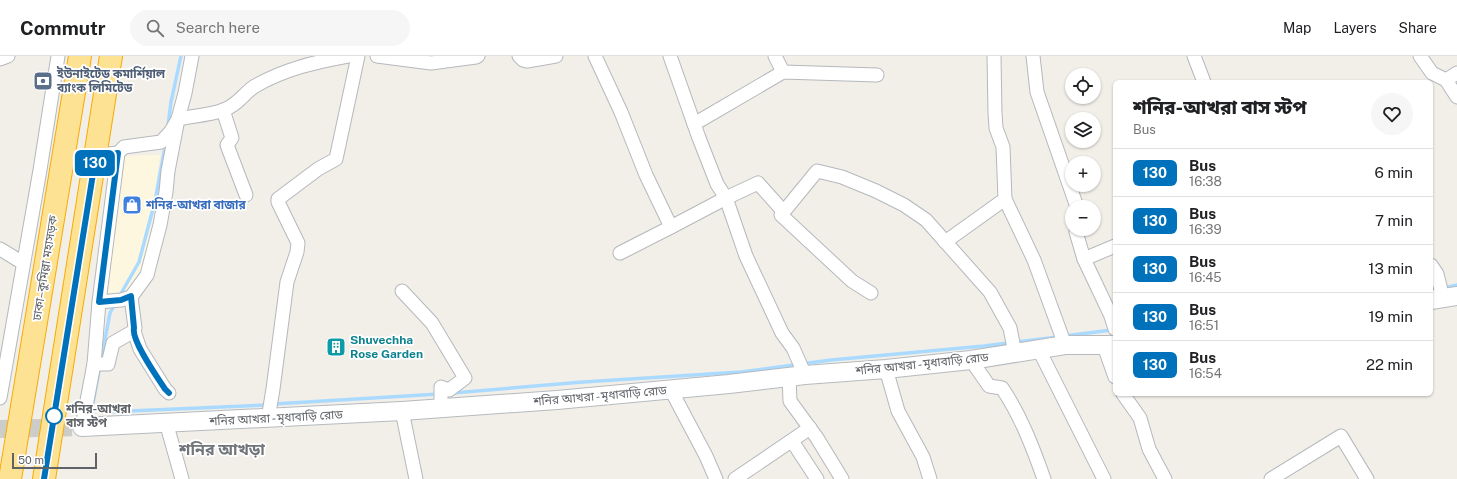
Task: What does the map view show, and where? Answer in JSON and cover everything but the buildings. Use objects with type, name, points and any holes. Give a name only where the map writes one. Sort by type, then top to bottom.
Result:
[{"type":"highway","name":"ঢাকা–কুমিল্লা মহাসড়ক","points":[[10,479],[80,56]]},
{"type":"highway","name":"ঢাকা–কুমিল্লা মহাসড়ক","points":[[33,479],[86,156],[100,56]]},
{"type":"highway","points":[[44,479],[111,56]]},
{"type":"main road","name":"শনির আখরা - মৃধাবাড়ি রোড","points":[[82,427],[269,414],[402,411],[440,406],[671,390],[797,376],[971,360],[1065,345],[1110,346]]},
{"type":"street","points":[[0,59],[8,56]]},
{"type":"street","points":[[0,398],[40,170],[58,56]]},
{"type":"street","points":[[99,302],[121,300],[131,296],[147,275],[152,259],[166,192],[168,171],[192,56]]},
{"type":"street","points":[[82,427],[94,364],[99,302],[118,153],[124,147],[161,142],[178,119],[223,110],[236,104],[254,87],[275,76],[314,62],[348,56]]},
{"type":"street","points":[[269,414],[287,282],[298,243],[278,202],[278,199],[318,169],[336,159],[358,56]]},
{"type":"street","points":[[377,56],[430,63],[478,56]]},
{"type":"street","points":[[519,56],[523,60],[527,60],[556,56]]},
{"type":"street","points":[[595,56],[622,112],[646,175],[671,227]]},
{"type":"street","points":[[670,56],[717,184],[726,198],[746,256],[782,333],[793,348],[797,376],[790,401],[810,428],[842,479]]},
{"type":"street","points":[[775,56],[783,72]]},
{"type":"street","points":[[994,56],[996,128],[1003,147],[1005,199],[1034,260],[1065,345]]},
{"type":"street","points":[[1033,56],[1037,92],[1075,200]]},
{"type":"street","points":[[1194,56],[1203,80]]},
{"type":"street","points":[[1420,56],[1432,73],[1451,77],[1457,97]]},
{"type":"street","points":[[694,124],[783,72],[877,75]]},
{"type":"street","points":[[223,110],[232,138],[227,145],[246,195]]},
{"type":"street","points":[[96,155],[118,153]]},
{"type":"street","points":[[871,293],[852,281],[781,215],[816,171],[842,177],[876,191],[904,205],[926,220],[990,292],[1010,328],[1015,353]]},
{"type":"street","points":[[620,253],[758,183],[783,211]]},
{"type":"street","points":[[945,242],[1005,199]]},
{"type":"street","points":[[1077,236],[1084,259],[1113,323]]},
{"type":"street","points":[[1084,259],[1113,247]]},
{"type":"street","points":[[0,249],[23,263]]},
{"type":"street","points":[[1434,269],[1443,297]]},
{"type":"street","points":[[402,290],[432,323],[465,378],[449,390],[441,387],[440,406]]},
{"type":"street","points":[[131,296],[134,331],[140,349],[169,393]]},
{"type":"street","points":[[94,364],[108,364],[113,343],[134,331]]},
{"type":"street","points":[[1110,346],[1113,365]]},
{"type":"street","points":[[1039,350],[1104,479]]},
{"type":"street","points":[[971,360],[989,386],[1002,388],[1012,402],[1044,479]]},
{"type":"street","points":[[886,369],[898,411],[923,457],[930,479]]},
{"type":"street","points":[[671,390],[706,456],[716,479]]},
{"type":"street","points":[[1124,396],[1140,418],[1149,449],[1165,479]]},
{"type":"street","points":[[402,411],[416,479]]},
{"type":"street","points":[[166,422],[182,479]]},
{"type":"street","points":[[735,479],[810,428]]},
{"type":"street","points":[[1272,479],[1341,436],[1367,479]]},
{"type":"street","points":[[792,441],[817,479]]},
{"type":"shaded area","name":"শনির-আখরা বাজার","points":[[160,155],[147,253],[135,288],[127,299],[97,298],[118,156]]},
{"type":"waterway","points":[[168,126],[171,102],[181,56]]},
{"type":"waterway","points":[[119,297],[139,262],[155,201],[166,142]]},
{"type":"waterway","points":[[1444,288],[1457,285]]},
{"type":"waterway","points":[[92,408],[110,313],[115,304]]},
{"type":"waterway","points":[[1064,336],[1112,330]]},
{"type":"waterway","points":[[453,393],[583,382],[741,372],[831,360],[984,346],[1058,337]]},
{"type":"waterway","points":[[274,404],[439,394]]},
{"type":"waterway","points":[[99,410],[107,412],[268,405]]},
{"type":"tunnel","points":[[0,429],[82,427]]},
{"type":"bus line","name":"130","points":[[44,479],[96,155],[118,153],[99,302],[121,300],[131,296],[134,331],[140,349],[169,393]]},
{"type":"place","name":"ইউনাইটেড কমার্শিয়াল ব্যাংক লিমিটেড","points":[[43,81]]},
{"type":"place","name":"শনির-আখরা বাজার","points":[[132,205]]},
{"type":"place","name":"Shuvechha Rose Garden","points":[[336,347]]},
{"type":"place","name":"শনির-আখরা বাস স্টপ","points":[[54,416]]},
{"type":"district","name":"শনির আখড়া","points":[[222,449]]}]
